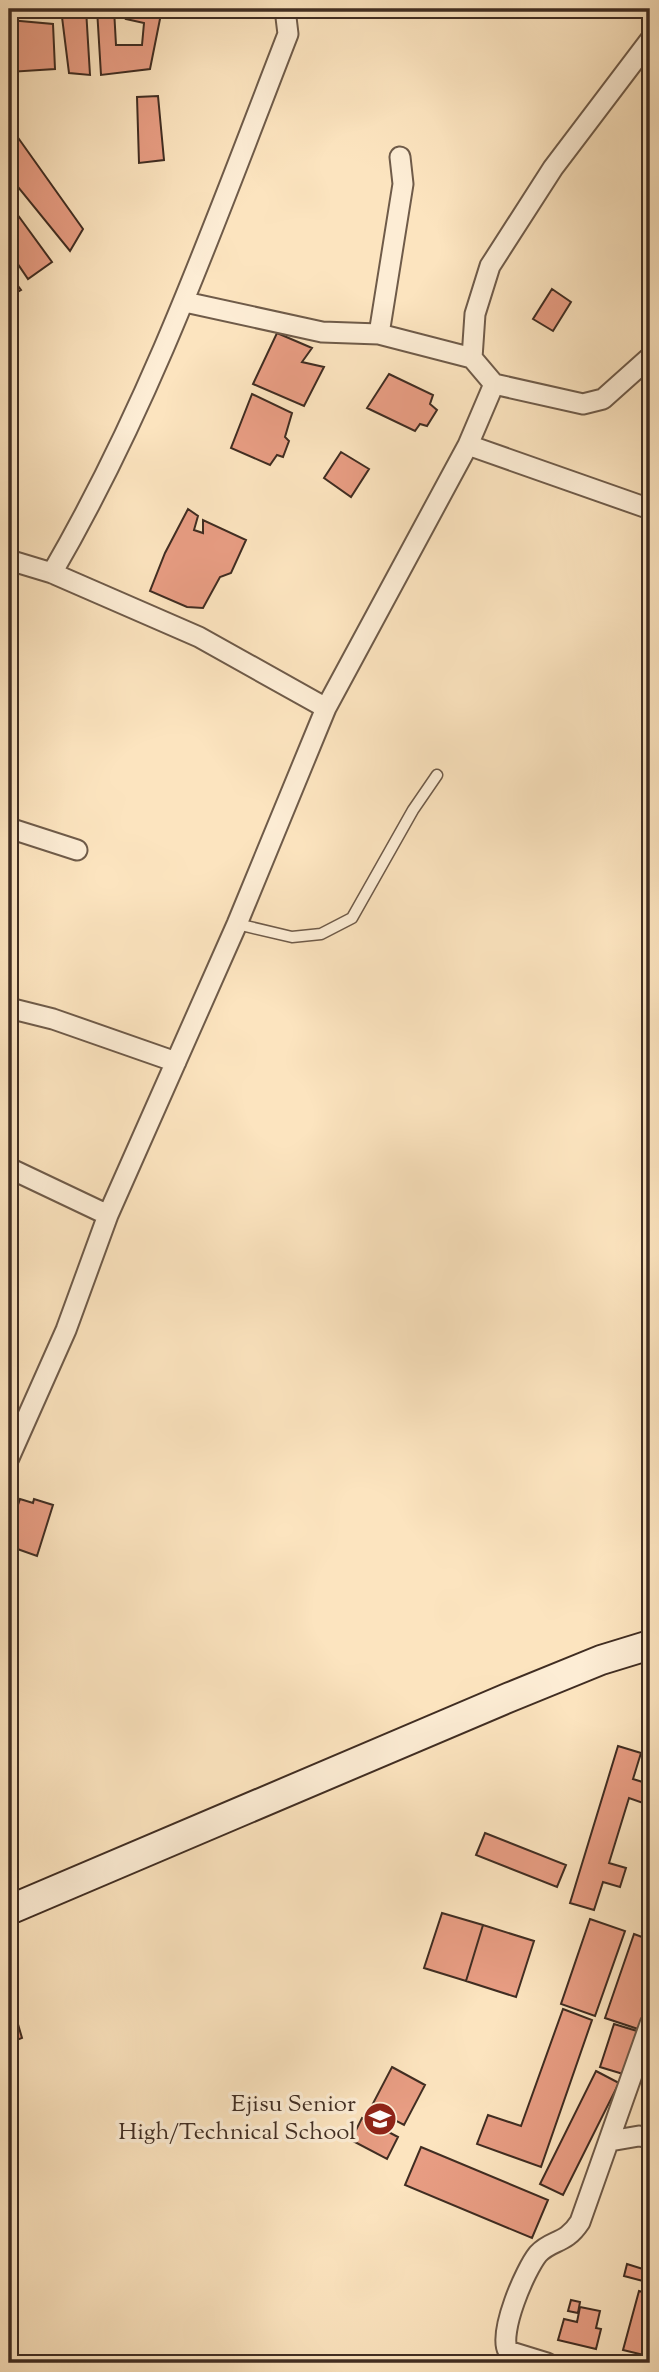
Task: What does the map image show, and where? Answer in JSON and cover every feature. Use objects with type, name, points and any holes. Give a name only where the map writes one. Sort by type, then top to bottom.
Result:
[{"type":"main road","points":[[9,1910],[510,1697],[601,1660],[650,1645]]},
{"type":"street","points":[[52,573],[83,520],[146,395],[185,302],[288,34],[282,11]]},
{"type":"street","points":[[472,358],[475,314],[490,266],[553,168],[650,40]]},
{"type":"street","points":[[379,334],[403,184],[400,157]]},
{"type":"street","points":[[185,302],[322,332],[379,334],[472,358],[494,384],[583,404],[596,403],[650,357]]},
{"type":"street","points":[[9,1458],[66,1330],[108,1215],[237,924],[326,708],[468,445],[494,384]]},
{"type":"street","points":[[468,445],[650,509]]},
{"type":"street","points":[[9,560],[52,573],[228,651],[326,708]]},
{"type":"street","points":[[9,828],[77,850]]},
{"type":"street","points":[[9,1008],[53,1018],[176,1062]]},
{"type":"street","points":[[9,1168],[108,1215]]},
{"type":"street","points":[[547,2363],[508,2351],[504,2331],[539,2253],[565,2240],[580,2222],[650,2024]]},
{"type":"street","points":[[610,2141],[639,2136],[650,2138]]},
{"type":"lane","points":[[237,924],[292,937],[321,934],[352,918],[437,775]]},
{"type":"building","points":[[61,9],[86,9],[90,75],[69,73]]},
{"type":"building","points":[[97,9],[114,9],[116,45],[142,45],[144,23],[126,19],[131,9],[162,9],[150,69],[101,75]]},
{"type":"building","points":[[9,20],[53,24],[55,69],[9,72]]},
{"type":"building","points":[[158,96],[164,160],[139,163],[137,97]]},
{"type":"building","points":[[9,125],[83,229],[70,251],[9,176]]},
{"type":"building","points":[[9,203],[52,262],[28,279],[9,251]]},
{"type":"building","points":[[9,274],[21,290],[9,297]]},
{"type":"building","points":[[552,289],[571,302],[553,331],[533,319]]},
{"type":"building","points":[[277,333],[312,348],[302,362],[324,367],[304,406],[253,384]]},
{"type":"building","points":[[389,374],[433,395],[430,404],[437,410],[427,426],[420,424],[415,431],[367,408]]},
{"type":"building","points":[[252,394],[292,413],[285,437],[289,441],[283,457],[277,455],[270,465],[231,448]]},
{"type":"building","points":[[341,452],[369,469],[351,497],[324,478]]},
{"type":"building","points":[[188,509],[198,516],[194,530],[203,533],[203,520],[246,540],[231,573],[220,577],[203,608],[187,607],[150,591],[165,553]]},
{"type":"building","points":[[20,1499],[33,1503],[34,1499],[53,1505],[37,1556],[9,1546],[13,1529],[10,1528]]},
{"type":"building","points":[[618,1746],[641,1753],[633,1779],[649,1784],[643,1803],[629,1798],[609,1863],[626,1868],[620,1887],[603,1882],[594,1910],[570,1903]]},
{"type":"building","points":[[485,1833],[566,1865],[557,1887],[476,1855]]},
{"type":"building","points":[[650,1906],[650,1935],[642,1932]]},
{"type":"building","points":[[442,1913],[483,1925],[466,1981],[424,1968]]},
{"type":"building","points":[[590,1919],[625,1931],[595,2016],[561,2004]]},
{"type":"building","points":[[483,1925],[534,1941],[516,1997],[466,1981]]},
{"type":"building","points":[[634,1934],[650,1940],[650,1994],[638,2029],[605,2018]]},
{"type":"building","points":[[11,2000],[22,2038],[9,2043],[9,2001]]},
{"type":"building","points":[[563,2009],[592,2020],[541,2167],[477,2144],[488,2115],[521,2126]]},
{"type":"building","points":[[614,2024],[637,2031],[623,2074],[600,2067]]},
{"type":"building","points":[[392,2067],[425,2085],[404,2125],[389,2117],[386,2123],[368,2113]]},
{"type":"building","points":[[596,2071],[619,2083],[563,2195],[540,2184]]},
{"type":"building","points":[[362,2118],[398,2137],[387,2159],[351,2140]]},
{"type":"building","points":[[421,2147],[548,2200],[532,2238],[405,2185]]},
{"type":"building","points":[[627,2264],[646,2270],[643,2281],[624,2276]]},
{"type":"building","points":[[639,2291],[650,2294],[650,2362],[647,2361],[648,2356],[623,2350]]},
{"type":"building","points":[[571,2300],[580,2302],[578,2313],[568,2311]]},
{"type":"building","points":[[580,2307],[600,2311],[596,2328],[601,2329],[596,2349],[558,2340],[564,2319],[577,2322]]},
{"type":"place","name":"Ejisu Senior High/Technical School","points":[[380,2119]]}]
